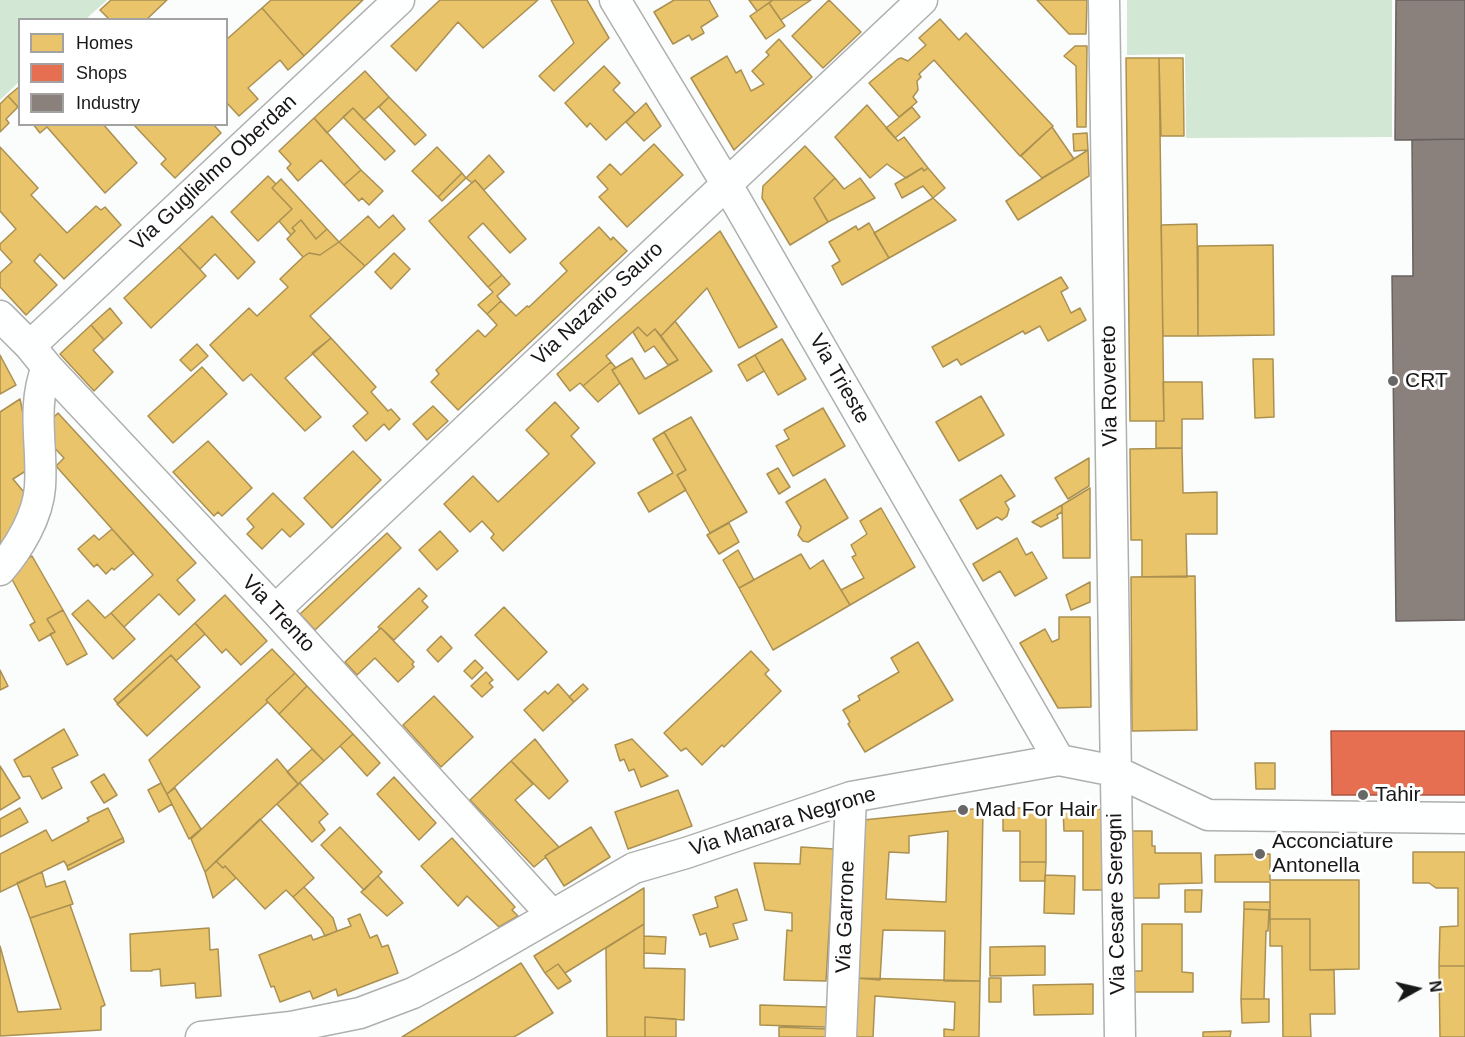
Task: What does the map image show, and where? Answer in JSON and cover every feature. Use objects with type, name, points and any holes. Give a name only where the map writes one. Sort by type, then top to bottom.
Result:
[{"type":"street","name":"Via Guglielmo Oberdan","points":[[39,356],[399,0]]},
{"type":"street","name":"Via Trieste","points":[[615,0],[726,183],[1059,760]]},
{"type":"street","name":"Via Nazario Sauro","points":[[275,610],[922,0]]},
{"type":"street","name":"Via Rovereto","points":[[1104,0],[1115,771]]},
{"type":"street","name":"Via Trento","points":[[0,316],[275,610],[552,915]]},
{"type":"street","points":[[0,570],[28,530],[40,489],[39,356]]},
{"type":"street","name":"Via Manara Negrone","points":[[201,1037],[291,1027],[360,1013],[413,993],[634,868],[686,853],[851,797],[1059,760],[1115,771],[1208,815],[1465,818]]},
{"type":"street","name":"Via Cesare Seregni","points":[[1115,771],[1119,1037]]},
{"type":"street","name":"Via Garrone","points":[[841,1037],[851,797]]},
{"type":"green space","points":[[0,0],[107,0],[87,18],[18,18],[18,83],[0,100]]},
{"type":"green space","points":[[1127,0],[1392,0],[1392,137],[1186,138],[1185,54],[1127,55]]},
{"type":"building: Homes","points":[[111,0],[167,0],[148,18],[108,18],[100,10]]},
{"type":"building: Homes","points":[[271,0],[363,0],[304,56],[262,8]]},
{"type":"building: Homes","points":[[440,0],[538,0],[483,48],[458,22],[416,71],[391,46]]},
{"type":"building: Homes","points":[[551,0],[587,0],[609,38],[554,91],[539,76],[574,43]]},
{"type":"building: Homes","points":[[674,0],[709,0],[718,16],[701,27],[704,33],[692,40],[689,35],[673,44],[654,12]]},
{"type":"building: Homes","points":[[749,0],[773,0],[757,11]]},
{"type":"building: Homes","points":[[773,0],[811,0],[781,20],[769,3]]},
{"type":"building: Homes","points":[[829,0],[861,32],[823,68],[792,36]]},
{"type":"building: Homes","points":[[1037,0],[1087,0],[1086,34],[1069,34]]},
{"type":"building: Homes","points":[[769,3],[785,26],[766,39],[750,16]]},
{"type":"building: Homes","points":[[262,8],[304,56],[288,70],[280,60],[248,88],[258,99],[239,116],[228,104],[228,38]]},
{"type":"building: Homes","points":[[940,19],[959,40],[966,33],[1053,126],[1020,156],[934,60],[919,74],[921,77],[917,81],[918,90],[913,97],[917,102],[899,117],[869,83],[898,59],[908,61],[926,45],[919,38]]},
{"type":"building: Homes","points":[[779,39],[812,77],[734,150],[691,78],[727,56],[736,73],[741,70],[751,91],[764,84],[752,71],[769,55],[766,52]]},
{"type":"building: Homes","points":[[1075,46],[1087,46],[1086,127],[1077,127],[1076,66],[1064,56]]},
{"type":"building: Homes","points":[[1126,58],[1159,58],[1164,421],[1130,421]]},
{"type":"building: Homes","points":[[1159,58],[1183,58],[1184,136],[1161,136]]},
{"type":"building: Homes","points":[[604,66],[620,83],[613,90],[635,113],[606,140],[590,123],[587,127],[565,103]]},
{"type":"building: Homes","points":[[365,71],[389,97],[364,120],[353,108],[327,133],[314,118]]},
{"type":"building: Homes","points":[[18,88],[18,107],[8,96]]},
{"type":"building: Homes","points":[[8,96],[18,107],[6,119],[9,123],[0,132],[0,104]]},
{"type":"building: Homes","points":[[389,97],[426,135],[415,145],[379,107]]},
{"type":"building: Homes","points":[[646,103],[661,126],[644,141],[626,122]]},
{"type":"building: Homes","points":[[867,105],[898,141],[904,137],[928,168],[924,171],[922,168],[906,178],[887,164],[870,178],[835,137]]},
{"type":"building: Homes","points":[[912,107],[920,117],[895,138],[886,128]]},
{"type":"building: Homes","points":[[353,108],[395,151],[385,160],[343,117]]},
{"type":"building: Homes","points":[[314,118],[361,170],[344,185],[321,160],[298,181],[287,168],[291,164],[279,151]]},
{"type":"building: Homes","points":[[35,126],[105,126],[137,163],[105,193],[47,127],[40,133]]},
{"type":"building: Homes","points":[[135,126],[215,126],[221,133],[175,178],[161,164],[166,159]]},
{"type":"building: Homes","points":[[1052,127],[1074,159],[1042,178],[1021,156]]},
{"type":"building: Homes","points":[[1087,133],[1088,150],[1074,151],[1073,134]]},
{"type":"building: Homes","points":[[654,144],[683,175],[627,227],[599,197],[608,189],[597,177],[610,164],[621,175]]},
{"type":"building: Homes","points":[[805,146],[835,178],[814,198],[828,222],[790,245],[762,198],[763,186]]},
{"type":"building: Homes","points":[[0,147],[38,188],[31,195],[67,233],[96,206],[101,210],[105,207],[121,225],[64,279],[40,254],[34,261],[57,285],[26,315],[0,287],[0,273],[12,262],[0,249],[0,244],[16,229],[0,211]]},
{"type":"building: Homes","points":[[437,147],[462,173],[438,197],[412,171]]},
{"type":"building: Homes","points":[[1088,150],[1089,176],[1018,220],[1006,201]]},
{"type":"building: Homes","points":[[489,155],[504,172],[484,190],[475,180],[472,183],[466,178]]},
{"type":"building: Homes","points":[[922,168],[924,171],[928,168],[945,188],[933,198],[923,186],[902,198],[895,184]]},
{"type":"building: Homes","points":[[361,170],[383,191],[369,205],[362,198],[359,201],[344,185]]},
{"type":"building: Homes","points":[[462,173],[466,178],[442,201],[438,197]]},
{"type":"building: Homes","points":[[268,176],[276,184],[272,188],[292,209],[258,241],[231,212]]},
{"type":"building: Homes","points":[[835,178],[844,189],[860,178],[875,198],[828,222],[814,198]]},
{"type":"building: Homes","points":[[281,179],[327,229],[316,239],[301,220],[292,228],[295,231],[291,235],[279,221],[292,209],[272,188]]},
{"type":"building: Homes","points":[[475,180],[526,239],[510,253],[483,223],[468,237],[502,275],[488,287],[429,221]]},
{"type":"building: Homes","points":[[933,198],[956,220],[889,258],[874,233]]},
{"type":"building: Homes","points":[[393,215],[405,229],[365,266],[339,242],[368,216],[379,228]]},
{"type":"building: Homes","points":[[212,216],[255,262],[238,279],[215,254],[200,269],[179,247]]},
{"type":"building: Homes","points":[[301,220],[316,239],[327,229],[339,242],[320,255],[309,253],[303,257],[287,239],[295,231],[292,228]]},
{"type":"building: Homes","points":[[869,223],[889,258],[842,285],[832,266],[840,261],[829,242],[856,226],[858,230]]},
{"type":"building: Homes","points":[[1197,224],[1198,336],[1163,336],[1161,225]]},
{"type":"building: Homes","points":[[599,227],[611,240],[613,237],[627,251],[458,410],[431,382],[439,374],[436,370],[478,330],[485,337],[497,325],[487,314],[501,301],[516,316],[527,306],[529,307],[567,271],[560,263]]},
{"type":"building: Homes","points":[[720,231],[777,327],[739,348],[707,288],[661,336],[655,329],[647,336],[638,327],[606,356],[611,362],[583,386],[580,383],[570,391],[557,374]]},
{"type":"building: Homes","points":[[339,242],[365,266],[310,316],[331,338],[285,378],[321,417],[305,431],[251,374],[243,381],[210,345],[249,308],[257,316],[288,287],[280,279],[303,257],[309,253],[320,255]]},
{"type":"building: Homes","points":[[1273,245],[1274,335],[1198,336],[1198,246]]},
{"type":"building: Homes","points":[[179,247],[206,276],[151,328],[124,298]]},
{"type":"building: Homes","points":[[394,253],[410,269],[391,289],[375,272]]},
{"type":"building: Homes","points":[[502,275],[510,284],[497,296],[501,301],[487,314],[478,305],[493,292],[488,287]]},
{"type":"building: Homes","points":[[1061,277],[1068,288],[1061,292],[1071,313],[1080,308],[1086,320],[1048,341],[1040,326],[1025,334],[1023,331],[961,365],[957,359],[943,367],[932,347]]},
{"type":"building: Homes","points":[[110,308],[122,323],[104,340],[91,325]]},
{"type":"building: Homes","points":[[675,321],[712,371],[639,414],[612,370],[632,358],[645,379],[678,360],[661,336]]},
{"type":"building: Homes","points":[[91,325],[104,340],[93,350],[113,372],[94,391],[60,354]]},
{"type":"building: Homes","points":[[638,327],[647,336],[655,329],[678,360],[668,365],[654,346],[645,352],[633,332]]},
{"type":"building: Homes","points":[[331,338],[376,387],[371,392],[388,411],[391,409],[400,419],[389,430],[384,424],[366,441],[353,426],[368,413],[312,353]]},
{"type":"building: Homes","points":[[782,339],[806,379],[778,395],[755,355]]},
{"type":"building: Homes","points":[[197,344],[208,356],[191,371],[180,360]]},
{"type":"building: Homes","points":[[0,355],[16,385],[0,394]]},
{"type":"building: Homes","points":[[755,355],[764,371],[747,381],[738,365]]},
{"type":"building: Homes","points":[[1253,359],[1273,359],[1274,417],[1255,418]]},
{"type":"building: Homes","points":[[611,362],[616,368],[612,370],[620,383],[598,402],[583,386]]},
{"type":"building: Homes","points":[[202,367],[227,394],[173,443],[148,416]]},
{"type":"building: Homes","points":[[1163,382],[1202,382],[1203,419],[1182,419],[1182,448],[1156,448],[1156,421],[1164,421]]},
{"type":"building: Homes","points":[[981,396],[1004,435],[959,461],[936,422]]},
{"type":"building: Homes","points":[[20,399],[32,467],[13,479],[28,497],[0,556],[0,412]]},
{"type":"building: Homes","points":[[555,402],[579,428],[571,436],[595,463],[503,551],[491,538],[494,534],[482,521],[470,532],[444,504],[473,476],[498,502],[549,454],[526,430]]},
{"type":"building: Homes","points":[[433,406],[448,421],[427,440],[413,424]]},
{"type":"building: Homes","points":[[823,408],[845,446],[793,476],[776,446],[789,439],[784,430]]},
{"type":"building: Homes","points":[[58,413],[196,563],[177,580],[195,600],[179,615],[159,594],[124,627],[111,613],[153,575],[56,466],[64,458],[50,443],[47,424]]},
{"type":"building: Homes","points":[[691,417],[747,512],[710,533],[677,475],[686,470],[664,432]]},
{"type":"building: Homes","points":[[664,432],[686,470],[677,475],[686,490],[649,512],[638,493],[673,473],[653,439]]},
{"type":"building: Homes","points":[[208,441],[252,488],[222,516],[218,512],[214,516],[173,472]]},
{"type":"building: Homes","points":[[1182,448],[1183,493],[1217,492],[1217,534],[1186,534],[1187,577],[1142,577],[1142,540],[1131,540],[1130,449]]},
{"type":"building: Homes","points":[[353,451],[381,480],[332,528],[304,498]]},
{"type":"building: Homes","points":[[1089,458],[1089,486],[1068,499],[1055,478]]},
{"type":"building: Homes","points":[[778,468],[790,487],[779,494],[767,474]]},
{"type":"building: Homes","points":[[1001,475],[1015,496],[1005,502],[1009,509],[1007,516],[1002,520],[997,517],[977,529],[960,500]]},
{"type":"building: Homes","points":[[825,479],[848,518],[808,542],[803,541],[798,535],[801,527],[786,502]]},
{"type":"building: Homes","points":[[1090,488],[1090,558],[1063,558],[1062,505]]},
{"type":"building: Homes","points":[[273,493],[304,524],[290,537],[282,529],[262,549],[247,534],[254,527],[247,519]]},
{"type":"building: Homes","points":[[1062,505],[1062,512],[1057,515],[1058,518],[1041,527],[1032,522]]},
{"type":"building: Homes","points":[[881,508],[915,567],[850,605],[841,590],[864,578],[852,557],[856,555],[851,545],[867,534],[860,521]]},
{"type":"building: Homes","points":[[729,523],[739,542],[719,554],[707,535]]},
{"type":"building: Homes","points":[[112,529],[134,553],[106,574],[97,564],[94,567],[78,549],[94,535],[99,540]]},
{"type":"building: Homes","points":[[440,531],[458,551],[437,570],[419,550]]},
{"type":"building: Homes","points":[[387,533],[401,548],[315,630],[300,614]]},
{"type":"building: Homes","points":[[1017,538],[1026,555],[1032,552],[1047,578],[1015,596],[1000,571],[983,581],[973,564]]},
{"type":"building: Homes","points":[[738,550],[754,580],[739,588],[723,560]]},
{"type":"building: Homes","points":[[801,554],[810,569],[823,560],[850,605],[773,650],[739,588]]},
{"type":"building: Homes","points":[[32,556],[63,610],[47,619],[55,632],[39,641],[30,625],[35,622],[7,570]]},
{"type":"building: Homes","points":[[1195,576],[1197,730],[1132,731],[1131,577]]},
{"type":"building: Homes","points":[[1090,582],[1090,602],[1071,610],[1066,595]]},
{"type":"building: Homes","points":[[419,588],[427,596],[422,601],[428,607],[394,640],[378,627]]},
{"type":"building: Homes","points":[[225,595],[267,641],[241,665],[226,649],[222,653],[195,623]]},
{"type":"building: Homes","points":[[88,600],[105,618],[111,613],[135,639],[113,659],[72,614]]},
{"type":"building: Homes","points":[[504,607],[547,652],[518,680],[475,635]]},
{"type":"building: Homes","points":[[63,610],[87,654],[67,665],[50,634],[55,632],[47,619]]},
{"type":"building: Homes","points":[[1059,617],[1090,617],[1091,707],[1058,708],[1020,643],[1045,629],[1052,642],[1059,639]]},
{"type":"building: Homes","points":[[195,623],[205,634],[176,661],[171,655],[118,704],[114,699]]},
{"type":"building: Homes","points":[[381,628],[414,662],[412,664],[414,667],[398,682],[375,658],[357,675],[345,662]]},
{"type":"building: Homes","points":[[441,636],[452,648],[438,662],[427,650]]},
{"type":"building: Homes","points":[[918,642],[953,700],[865,752],[848,724],[850,722],[843,710],[860,700],[858,696],[899,672],[891,658]]},
{"type":"building: Homes","points":[[272,649],[295,673],[266,700],[268,702],[167,794],[149,760]]},
{"type":"building: Homes","points":[[751,651],[769,670],[765,674],[781,691],[724,747],[722,745],[702,765],[686,748],[681,751],[664,733]]},
{"type":"building: Homes","points":[[171,655],[200,687],[147,736],[117,704]]},
{"type":"building: Homes","points":[[475,660],[483,668],[472,679],[464,671]]},
{"type":"building: Homes","points":[[0,670],[8,686],[0,690]]},
{"type":"building: Homes","points":[[486,672],[493,680],[489,683],[493,687],[482,697],[471,686]]},
{"type":"building: Homes","points":[[295,673],[307,686],[279,714],[266,700]]},
{"type":"building: Homes","points":[[558,684],[574,702],[543,731],[524,710],[545,691],[548,694]]},
{"type":"building: Homes","points":[[583,684],[588,689],[574,702],[569,697]]},
{"type":"building: Homes","points":[[307,686],[353,734],[324,761],[279,714]]},
{"type":"building: Homes","points":[[434,696],[473,737],[441,767],[403,725]]},
{"type":"building: Homes","points":[[64,729],[78,755],[52,768],[62,788],[42,799],[30,776],[23,777],[14,760]]},
{"type":"building: Homes","points":[[353,734],[380,763],[367,776],[340,746]]},
{"type":"building: Homes","points":[[535,739],[568,781],[549,799],[511,761]]},
{"type":"building: Homes","points":[[632,739],[668,776],[641,787],[634,769],[629,771],[624,759],[620,761],[615,745]]},
{"type":"building: Homes","points":[[312,749],[324,761],[298,784],[287,772]]},
{"type":"building: Homes","points":[[277,759],[298,784],[205,872],[191,839]]},
{"type":"building: Homes","points":[[511,761],[533,784],[515,800],[559,847],[534,867],[470,800]]},
{"type":"building: Homes","points":[[1255,763],[1275,763],[1275,789],[1256,789]]},
{"type":"building: Homes","points":[[0,766],[20,798],[0,810]]},
{"type":"building: Homes","points":[[104,774],[117,795],[104,803],[91,782]]},
{"type":"building: Homes","points":[[394,777],[436,823],[419,840],[377,794]]},
{"type":"building: Homes","points":[[161,783],[172,804],[159,812],[148,790]]},
{"type":"building: Homes","points":[[300,783],[328,814],[319,822],[325,830],[312,842],[277,804]]},
{"type":"building: Homes","points":[[175,788],[201,829],[189,839],[167,794]]},
{"type":"building: Homes","points":[[678,790],[692,826],[628,849],[615,812]]},
{"type":"building: Homes","points":[[20,808],[28,822],[0,837],[0,819]]},
{"type":"building: Homes","points":[[108,808],[123,838],[67,866],[64,861],[0,892],[0,854],[46,830],[52,841],[89,821],[87,818]]},
{"type":"building: Homes","points":[[983,808],[980,981],[944,981],[945,931],[883,930],[880,980],[855,978],[863,820]],"holes":[[[948,831],[946,902],[886,899],[889,852],[909,853],[909,836]]]},
{"type":"building: Homes","points":[[1003,808],[1046,808],[1046,862],[1020,862],[1020,831],[1003,831]]},
{"type":"building: Homes","points":[[1063,809],[1107,809],[1107,890],[1083,890],[1083,831],[1064,831]]},
{"type":"building: Homes","points":[[260,819],[314,878],[293,897],[286,890],[265,909],[225,866],[223,868],[216,861]]},
{"type":"building: Homes","points":[[340,827],[382,872],[364,890],[321,845]]},
{"type":"building: Homes","points":[[591,827],[610,857],[564,886],[545,856]]},
{"type":"building: Homes","points":[[1132,831],[1152,831],[1152,846],[1155,846],[1155,853],[1201,853],[1202,883],[1159,884],[1159,898],[1133,898]]},
{"type":"building: Homes","points":[[123,838],[124,842],[68,870],[67,866]]},
{"type":"building: Homes","points":[[452,838],[515,907],[512,910],[518,916],[499,927],[467,896],[458,906],[421,866]]},
{"type":"building: Homes","points":[[801,847],[834,849],[826,981],[784,980],[787,930],[792,931],[792,913],[765,910],[754,863],[800,864]]},
{"type":"building: Homes","points":[[1413,852],[1465,852],[1465,966],[1439,966],[1440,927],[1458,926],[1458,888],[1436,888],[1429,883],[1413,883]]},
{"type":"building: Homes","points":[[1270,854],[1270,880],[1359,880],[1359,969],[1310,970],[1310,919],[1270,919],[1270,882],[1215,882],[1215,855]]},
{"type":"building: Homes","points":[[216,861],[223,868],[225,866],[236,878],[213,898],[205,872]]},
{"type":"building: Homes","points":[[1020,862],[1046,862],[1045,881],[1020,881]]},
{"type":"building: Homes","points":[[42,872],[46,887],[65,881],[73,904],[30,918],[17,883]]},
{"type":"building: Homes","points":[[1045,875],[1075,876],[1074,914],[1044,913]]},
{"type":"building: Homes","points":[[378,876],[403,903],[387,916],[361,892]]},
{"type":"building: Homes","points":[[304,887],[333,918],[337,931],[325,936],[321,928],[293,897]]},
{"type":"building: Homes","points":[[644,888],[644,924],[565,973],[558,964],[545,973],[534,956]]},
{"type":"building: Homes","points":[[737,889],[747,920],[733,924],[738,939],[710,947],[706,933],[700,935],[693,915],[718,907],[715,897]]},
{"type":"building: Homes","points":[[1185,890],[1202,890],[1201,912],[1185,912]]},
{"type":"building: Homes","points":[[1244,902],[1270,902],[1270,910],[1244,909]]},
{"type":"building: Homes","points":[[70,905],[105,1005],[101,1007],[101,1030],[0,1036],[0,946],[18,1012],[61,1009],[30,918]]},
{"type":"building: Homes","points":[[1244,909],[1269,910],[1268,931],[1266,931],[1264,999],[1241,999]]},
{"type":"building: Homes","points":[[360,914],[370,938],[377,935],[382,947],[388,945],[398,973],[338,996],[336,989],[313,999],[310,991],[280,1002],[274,986],[271,987],[259,955],[311,935],[313,940],[351,926],[348,919]]},
{"type":"building: Homes","points":[[1270,919],[1310,919],[1310,970],[1334,970],[1335,1014],[1310,1014],[1311,1037],[1283,1037],[1282,946],[1270,946]]},
{"type":"building: Homes","points":[[644,924],[644,968],[685,969],[684,1020],[645,1017],[645,1037],[607,1037],[606,948]]},
{"type":"building: Homes","points":[[1142,924],[1182,924],[1182,972],[1193,973],[1193,992],[1134,992],[1133,971],[1142,971]]},
{"type":"building: Homes","points":[[209,928],[210,950],[218,949],[221,996],[196,998],[195,983],[161,986],[160,969],[131,971],[130,934]]},
{"type":"building: Homes","points":[[644,936],[666,937],[665,954],[644,953]]},
{"type":"building: Homes","points":[[1045,946],[1045,975],[990,976],[990,947]]},
{"type":"building: Homes","points":[[521,963],[553,1013],[514,1037],[402,1037]]},
{"type":"building: Homes","points":[[558,964],[571,981],[558,989],[545,973]]},
{"type":"building: Homes","points":[[1439,966],[1465,966],[1465,1037],[1440,1037]]},
{"type":"building: Homes","points":[[855,978],[980,981],[979,1037],[944,1037],[944,1029],[954,1030],[955,1002],[875,996],[873,1037],[852,1037]]},
{"type":"building: Homes","points":[[989,978],[1001,978],[1001,1002],[989,1002]]},
{"type":"building: Homes","points":[[1093,984],[1093,1014],[1034,1015],[1033,985]]},
{"type":"building: Homes","points":[[1241,999],[1269,999],[1269,1022],[1242,1023]]},
{"type":"building: Homes","points":[[760,1005],[827,1007],[826,1027],[760,1025]]},
{"type":"building: Homes","points":[[645,1017],[676,1019],[676,1037],[645,1037]]},
{"type":"building: Homes","points":[[779,1027],[827,1029],[826,1037],[779,1037]]},
{"type":"building: Homes","points":[[1231,1031],[1230,1037],[1203,1037],[1203,1032]]},
{"type":"building: Shops","points":[[1331,731],[1465,731],[1465,795],[1332,795]]},
{"type":"building: Industry","points":[[1396,0],[1465,0],[1465,139],[1395,140]]},
{"type":"building: Industry","points":[[1465,139],[1465,620],[1396,621],[1392,276],[1413,276],[1412,140]]},
{"type":"place","name":"CRT","points":[[1393,381]]},
{"type":"place","name":"Tahir","points":[[1363,795]]},
{"type":"place","name":"Mad For Hair","points":[[963,810]]},
{"type":"place","name":"Acconciature Antonella","points":[[1260,854]]}]
